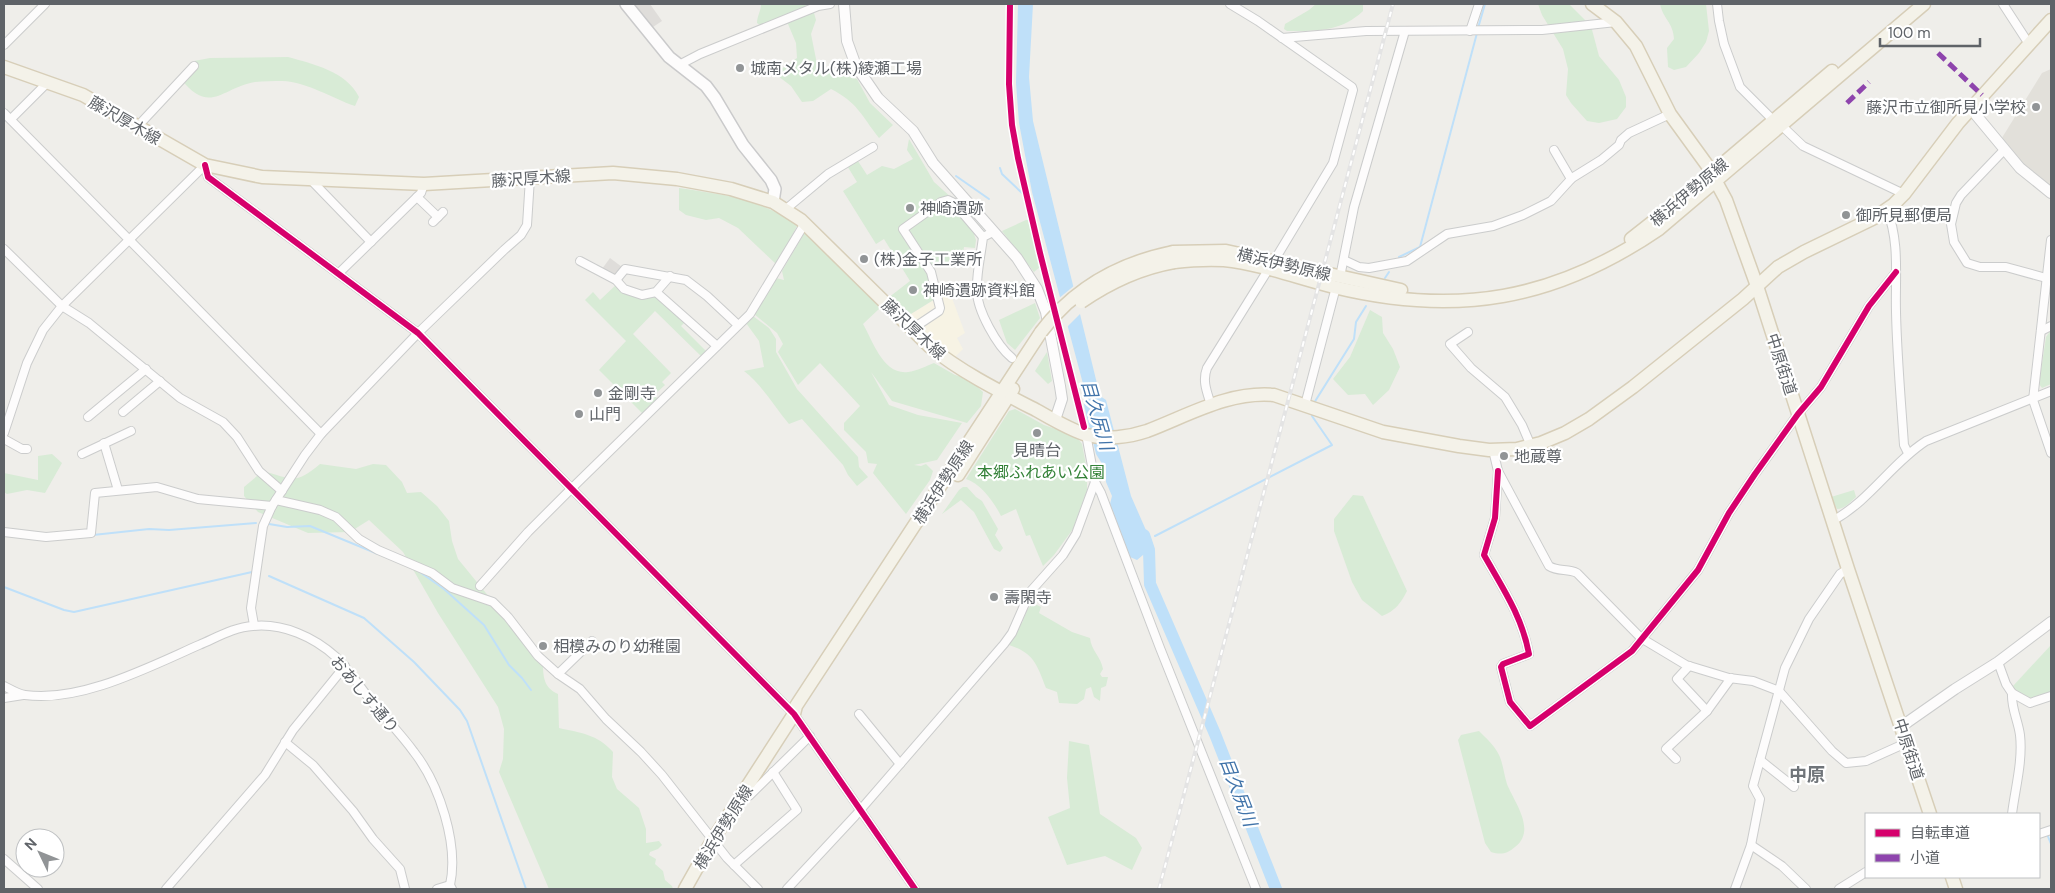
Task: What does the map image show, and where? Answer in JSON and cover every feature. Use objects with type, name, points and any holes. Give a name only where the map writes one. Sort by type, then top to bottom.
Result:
[{"type":"main road","points":[[626,4],[659,47],[706,86],[715,98],[743,145],[771,180],[775,189],[773,202]]},
{"type":"main road","name":"中原街道","points":[[1592,4],[1616,22],[1636,46],[1670,114],[1714,177],[1726,200],[1757,286],[1834,520],[1848,569],[1930,813]]},
{"type":"main road","name":"横浜伊勢原線","points":[[1778,123],[1912,4]]},
{"type":"main road","name":"横浜伊勢原線","points":[[685,889],[712,840],[794,714],[796,706],[1042,337],[1096,291],[1138,271],[1174,257],[1271,265],[1387,297],[1450,301],[1499,297],[1531,291],[1575,276],[1634,246],[1659,229],[1714,177],[1924,4]]},
{"type":"main road","points":[[1005,394],[1086,435],[1118,437],[1146,431],[1211,405],[1242,396],[1260,394],[1274,395],[1402,437],[1493,450],[1517,449],[1531,446],[1565,433],[1589,419],[1706,330],[1791,258],[1865,223],[1887,210],[1904,194],[1971,109],[2051,20]]},
{"type":"main road","name":"藤沢厚木線","points":[[4,67],[83,95],[205,165],[262,177],[424,184],[605,174],[644,175],[731,189],[773,202],[806,224],[946,360],[1005,394]]},
{"type":"street","points":[[4,46],[44,4]]},
{"type":"street","points":[[679,65],[700,54],[818,6],[830,4]]},
{"type":"street","points":[[844,4],[847,41],[856,66],[878,98],[913,132],[933,163],[1025,269],[1037,289],[1046,312],[1062,399],[1055,420]]},
{"type":"street","points":[[1211,405],[1204,376],[1207,368],[1333,163],[1354,90],[1282,38],[1230,4]]},
{"type":"street","points":[[1474,31],[1479,4]]},
{"type":"street","points":[[1717,4],[1724,44],[1740,87],[1803,146],[1904,194]]},
{"type":"street","points":[[2003,4],[2029,44]]},
{"type":"street","points":[[1282,38],[1366,31],[1542,30],[1616,22]]},
{"type":"street","points":[[1310,407],[1344,260],[1342,257],[1354,207],[1405,31]]},
{"type":"street","points":[[137,127],[194,66]]},
{"type":"street","points":[[11,119],[48,82]]},
{"type":"street","points":[[1971,109],[2020,168],[2051,193]]},
{"type":"street","points":[[4,112],[321,434]]},
{"type":"street","points":[[1344,260],[1359,267],[1369,268],[1407,261],[1447,234],[1493,226],[1523,216],[1551,201],[1570,179],[1601,160],[1619,145],[1621,140],[1629,133],[1670,114]]},
{"type":"street","points":[[786,209],[828,174],[873,147]]},
{"type":"street","points":[[1554,150],[1570,179]]},
{"type":"street","points":[[2004,150],[1961,195],[1956,203],[1950,224],[1954,242],[1965,261],[1973,266],[2006,267],[2046,278]]},
{"type":"street","points":[[4,433],[27,363],[43,330],[62,306],[205,165]]},
{"type":"street","points":[[205,165],[208,177],[418,333],[794,714],[916,889]]},
{"type":"street","points":[[254,625],[251,608],[263,526],[274,503],[321,434],[418,333],[526,230],[530,178]]},
{"type":"street","points":[[310,179],[371,242]]},
{"type":"street","points":[[338,274],[421,193],[424,184]]},
{"type":"street","points":[[417,197],[438,217]]},
{"type":"street","points":[[912,329],[940,308],[931,272],[903,228],[941,202],[948,200],[954,203],[983,237],[977,291],[978,303],[1000,347],[1012,358]]},
{"type":"street","points":[[1887,210],[1891,222],[1896,272],[1896,315],[1904,446],[1908,453]]},
{"type":"street","points":[[480,586],[528,532],[750,314],[806,224]]},
{"type":"street","points":[[983,237],[993,232]]},
{"type":"street","points":[[2051,240],[2033,400],[2051,453]]},
{"type":"street","points":[[4,249],[62,306],[89,323],[193,406],[223,422],[237,437],[258,471],[282,492]]},
{"type":"street","points":[[580,261],[616,280],[624,289],[642,295],[656,292],[670,276]]},
{"type":"street","points":[[616,280],[625,269],[686,280],[707,296],[738,325]]},
{"type":"street","points":[[1498,471],[1495,518],[1484,555],[1519,616],[1526,635],[1529,654],[1503,664],[1501,667],[1510,702],[1530,726],[1632,651],[1698,570],[1729,513],[1798,414],[1821,387],[1869,306],[1896,272]]},
{"type":"street","points":[[656,292],[717,346]]},
{"type":"street","points":[[2041,331],[2051,326]]},
{"type":"street","points":[[1468,332],[1450,344],[1471,368],[1506,397],[1522,425],[1531,446]]},
{"type":"street","points":[[88,417],[146,369]]},
{"type":"street","points":[[123,412],[160,380]]},
{"type":"street","points":[[1834,520],[1873,489],[1908,453],[1926,441],[1947,431],[2033,400],[2051,391]]},
{"type":"street","points":[[82,454],[131,431]]},
{"type":"street","points":[[1086,435],[1094,482],[1101,493],[1160,648],[1256,889]]},
{"type":"street","points":[[4,439],[22,449],[27,449]]},
{"type":"street","points":[[104,443],[118,490]]},
{"type":"street","points":[[1493,450],[1498,471],[1549,566],[1559,571],[1572,570],[1577,573],[1641,638],[1690,666],[1731,678],[1753,682],[1779,691],[1832,751],[1846,763],[1866,761],[1906,743]]},
{"type":"street","points":[[787,889],[860,810],[1012,633],[1030,592],[1063,555],[1076,534],[1094,482]]},
{"type":"street","points":[[4,532],[46,537],[91,533],[96,493],[157,487],[198,499],[274,503],[320,510],[336,517],[359,539],[378,550],[432,573],[452,588],[493,602],[538,656],[558,674],[580,689],[606,719],[641,752],[662,775],[712,840],[758,889]]},
{"type":"street","points":[[1735,889],[1751,845],[1760,799],[1753,786],[1785,668],[1809,619],[1840,574],[1848,569]]},
{"type":"street","points":[[1902,726],[1998,662],[2051,622]]},
{"type":"street","name":"おあしす通り","points":[[4,686],[23,695],[77,692],[152,666],[227,633],[254,625],[292,630],[327,649],[345,666],[415,753],[437,793],[449,831],[451,887]]},
{"type":"street","points":[[558,674],[592,641]]},
{"type":"street","points":[[1998,662],[2006,684],[2012,693],[2030,703],[2051,696]]},
{"type":"street","points":[[166,889],[265,775],[285,742],[345,666]]},
{"type":"street","points":[[1690,666],[1677,679],[1707,711]]},
{"type":"street","points":[[1676,759],[1666,749],[1707,711],[1731,678]]},
{"type":"street","points":[[2012,693],[2011,703],[2020,736],[2020,752],[2012,813]]},
{"type":"street","points":[[4,698],[23,695]]},
{"type":"street","points":[[858,714],[900,764]]},
{"type":"street","points":[[741,796],[749,796],[810,736]]},
{"type":"street","points":[[285,742],[313,765],[353,811],[373,839],[400,869],[405,889]]},
{"type":"street","points":[[1760,760],[1794,787]]},
{"type":"street","points":[[734,865],[798,810],[773,772]]},
{"type":"street","points":[[1751,845],[1782,866],[1806,889]]},
{"type":"street","points":[[4,859],[38,889]]},
{"type":"street","points":[[1839,889],[1865,873]]},
{"type":"street","points":[[437,889],[451,887]]},
{"type":"shaded area","points":[[630,4],[650,4],[662,21],[650,29]]},
{"type":"shaded area","name":"藤沢市立御所見小学校","points":[[2051,69],[2051,187],[2031,172],[2000,141],[2042,73]]},
{"type":"shaded area","points":[[610,258],[622,267],[615,276],[602,269]]},
{"type":"shaded area","points":[[949,290],[965,333],[957,338],[963,349],[953,359],[906,317],[934,300],[933,294]]},
{"type":"green space","points":[[761,4],[804,4],[814,13],[816,20],[811,34],[817,64],[822,69],[857,79],[870,103],[893,125],[879,138],[853,105],[831,89],[813,101],[802,102],[791,86],[778,76],[777,72],[797,58],[796,43],[788,24],[761,26],[757,23]]},
{"type":"green space","points":[[1316,4],[1363,4],[1363,11],[1355,18],[1337,27],[1298,31],[1287,31],[1284,29],[1285,24]]},
{"type":"green space","points":[[1538,4],[1569,4],[1591,26],[1599,56],[1619,80],[1626,97],[1626,107],[1617,119],[1599,123],[1587,121],[1571,103],[1566,95],[1568,69],[1563,49],[1542,15]]},
{"type":"green space","points":[[1660,4],[1706,4],[1709,31],[1706,42],[1686,67],[1674,70],[1668,67],[1667,48],[1674,39],[1672,28]]},
{"type":"green space","points":[[288,57],[328,70],[346,81],[359,97],[355,106],[310,87],[282,81],[255,82],[208,98],[200,96],[190,89],[180,78],[194,61],[210,58]]},
{"type":"green space","points":[[909,139],[934,182],[953,199],[947,203],[973,231],[976,240],[975,248],[964,247],[962,258],[931,268],[927,273],[935,299],[906,317],[888,298],[910,281],[884,239],[876,244],[843,191],[857,182],[846,164],[856,158],[867,175],[882,166],[894,169],[913,159],[907,150]]},
{"type":"green space","points":[[679,188],[741,199],[770,210],[797,226],[777,265],[738,228],[719,218],[706,220],[686,215],[679,210]]},
{"type":"green space","points":[[1029,220],[1040,267],[1034,272],[1002,231]]},
{"type":"green space","points":[[805,232],[829,254],[880,308],[863,324],[885,363],[899,371],[908,372],[934,363],[955,375],[969,379],[983,392],[981,406],[967,423],[892,401],[871,372],[889,405],[918,415],[962,423],[937,460],[914,465],[921,466],[926,464],[933,471],[930,480],[906,514],[873,473],[877,464],[868,463],[866,452],[844,430],[844,423],[860,406],[820,363],[798,385],[778,352],[783,344],[777,333],[754,314],[776,278],[784,280],[782,271]]},
{"type":"green space","points":[[616,285],[621,290],[655,294],[686,321],[681,326],[707,352],[702,357],[655,311],[633,334],[671,373],[662,382],[665,385],[654,395],[659,400],[644,415],[599,370],[626,341],[585,300],[593,292],[600,300]]},
{"type":"green space","points":[[1035,303],[1040,318],[1015,350],[1007,343],[999,320]]},
{"type":"green space","points":[[1370,310],[1382,317],[1383,333],[1393,349],[1400,367],[1389,390],[1373,405],[1365,394],[1348,395],[1333,379],[1350,357]]},
{"type":"green space","points":[[753,316],[769,328],[776,339],[776,352],[797,389],[858,457],[859,467],[868,477],[857,486],[843,465],[802,419],[789,424],[762,389],[744,371],[764,367],[759,341],[746,323]]},
{"type":"green space","points":[[2051,330],[2051,384],[2042,388],[2039,384],[2046,337]]},
{"type":"green space","points":[[1047,352],[1052,381],[1048,384],[1035,371]]},
{"type":"green space","name":"本郷ふれあい公園","points":[[1015,409],[1044,425],[1076,436],[1082,444],[1087,470],[1087,490],[1073,529],[1054,555],[1043,566],[1030,535],[1026,536],[1016,509],[1001,516],[986,494],[972,481],[966,479],[1009,411]]},
{"type":"green space","points":[[52,454],[62,463],[45,493],[27,490],[7,494],[4,492],[4,473],[38,480],[38,456]]},
{"type":"green space","points":[[320,464],[356,469],[373,464],[386,465],[402,482],[407,493],[421,492],[437,506],[449,521],[452,541],[458,559],[543,663],[545,682],[553,692],[558,694],[559,728],[595,738],[613,752],[612,777],[617,789],[639,808],[646,829],[646,843],[659,841],[662,845],[650,852],[649,855],[656,859],[655,864],[663,871],[665,880],[673,889],[549,889],[499,772],[503,759],[504,729],[498,707],[438,613],[403,552],[369,520],[350,532],[308,533],[258,512],[244,496],[244,487],[263,471],[287,478],[299,478]]},
{"type":"green space","points":[[963,487],[967,487],[982,501],[998,529],[995,535],[1003,548],[1000,552],[994,549],[974,512],[961,500],[942,514]]},
{"type":"green space","points":[[1854,490],[1856,497],[1845,507],[1837,509],[1831,497]]},
{"type":"green space","points":[[1353,495],[1363,496],[1407,591],[1391,612],[1382,616],[1362,600],[1352,582],[1334,531],[1334,519]]},
{"type":"green space","points":[[1033,603],[1041,607],[1039,613],[1072,632],[1090,638],[1102,665],[1103,669],[1100,674],[1102,677],[1108,677],[1106,686],[1101,688],[1100,701],[1094,697],[1091,687],[1086,689],[1084,699],[1077,704],[1059,703],[1057,692],[1046,688],[1034,661],[1024,652],[1009,645],[1008,639],[1015,625],[1022,623],[1027,610]]},
{"type":"green space","points":[[2051,645],[2051,692],[2030,700],[2012,689],[2013,686]]},
{"type":"green space","points":[[1479,731],[1493,745],[1499,755],[1507,784],[1524,824],[1524,833],[1521,840],[1515,847],[1504,853],[1491,852],[1485,843],[1458,740],[1461,735]]},
{"type":"green space","points":[[1069,741],[1089,745],[1100,814],[1136,838],[1142,848],[1132,870],[1105,856],[1067,865],[1048,817],[1070,808],[1067,778]]},
{"type":"water","points":[[1018,4],[1033,4],[1029,77],[1033,121],[1100,396],[1106,400],[1131,496],[1152,544],[1149,550],[1137,560],[1130,557],[1110,504],[1112,496],[1106,482],[1106,470],[1096,454],[1084,405],[1086,395],[1032,192],[1019,123],[1016,83]]},
{"type":"pier","points":[[1075,285],[1082,312],[1066,328],[1058,299]]},
{"type":"waterway","points":[[1478,28],[1485,4]]},
{"type":"waterway","points":[[1399,257],[1420,247],[1477,33]]},
{"type":"waterway","points":[[1000,168],[1002,174],[1022,193]]},
{"type":"waterway","points":[[956,176],[989,199]]},
{"type":"waterway","points":[[1385,278],[1389,272]]},
{"type":"waterway","points":[[1314,403],[1354,339],[1356,322],[1366,306]]},
{"type":"waterway","points":[[1155,536],[1332,445],[1312,416],[1312,413]]},
{"type":"waterway","points":[[93,535],[149,529],[169,530],[256,523]]},
{"type":"waterway","points":[[269,524],[287,527],[310,526],[378,554]]},
{"type":"waterway","name":"目久尻川","points":[[1144,535],[1149,550],[1150,584],[1215,734],[1276,889]]},
{"type":"waterway","points":[[417,570],[444,589],[484,625],[509,665],[531,690]]},
{"type":"waterway","points":[[4,587],[74,612],[252,572]]},
{"type":"waterway","points":[[269,576],[364,618],[414,662],[460,710],[467,721],[526,889]]},
{"type":"waterway","points":[[2047,834],[2051,844]]},
{"type":"railway","points":[[1159,889],[1393,4]]},
{"type":"marked path","points":[[1938,53],[1982,95]]},
{"type":"marked path","points":[[1847,103],[1869,82]]},
{"type":"cycle path","points":[[1010,4],[1009,84],[1012,125],[1040,253],[1084,427]]},
{"type":"cycle path","points":[[205,165],[208,177],[418,333],[794,714],[915,889]]},
{"type":"cycle path","points":[[1498,471],[1495,518],[1484,555],[1511,602],[1526,640],[1529,654],[1503,664],[1501,667],[1510,702],[1530,726],[1632,651],[1698,570],[1729,513],[1798,414],[1821,387],[1869,306],[1896,272]]},
{"type":"place","name":"城南メタル(株)綾瀬工場","points":[[740,68]]},
{"type":"place","name":"藤沢市立御所見小学校","points":[[2036,107]]},
{"type":"place","name":"神崎遺跡","points":[[910,208]]},
{"type":"place","name":"御所見郵便局","points":[[1846,215]]},
{"type":"place","name":"(株)金子工業所","points":[[864,259]]},
{"type":"place","name":"神崎遺跡資料館","points":[[913,290]]},
{"type":"place","name":"金剛寺","points":[[598,393]]},
{"type":"place","name":"山門","points":[[579,414]]},
{"type":"place","name":"見晴台","points":[[1037,433]]},
{"type":"place","name":"地蔵尊","points":[[1504,456]]},
{"type":"place","name":"壽閑寺","points":[[994,597]]},
{"type":"place","name":"相模みのり幼稚園","points":[[543,646]]},
{"type":"district","name":"中原","points":[[1807,775]]}]
